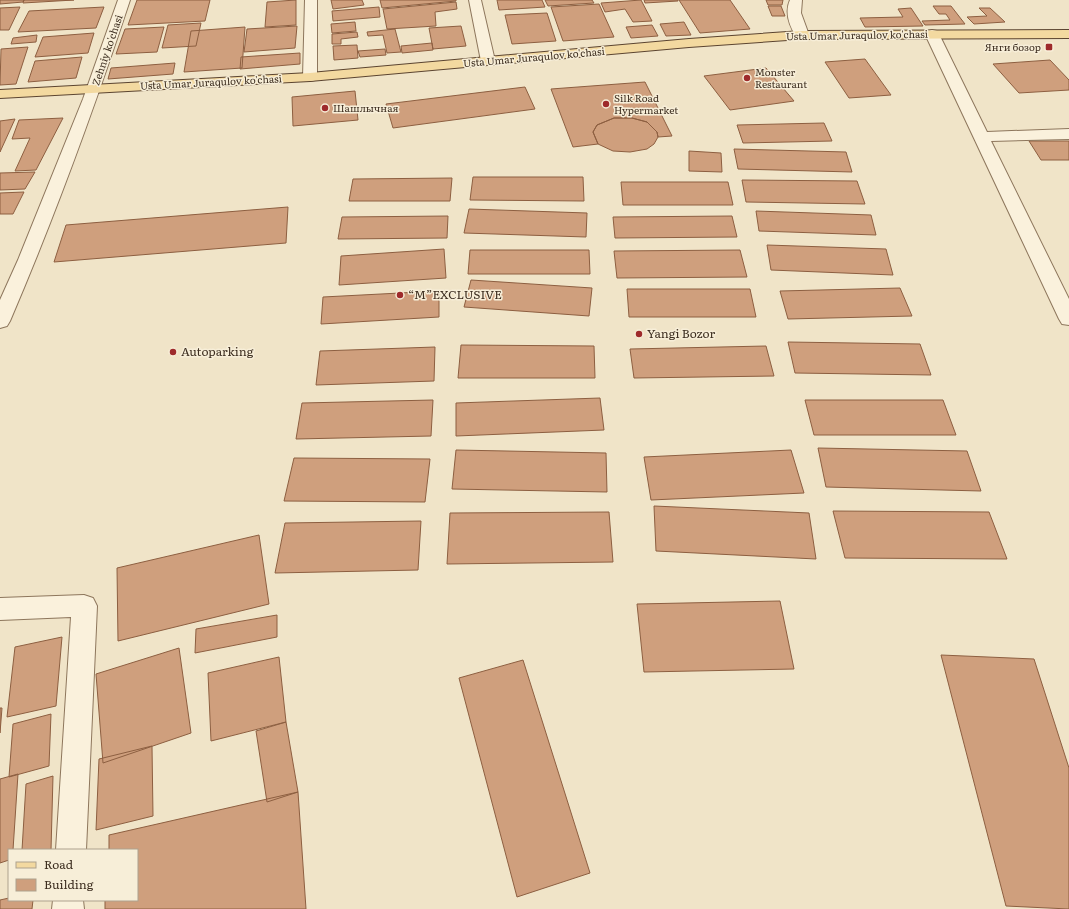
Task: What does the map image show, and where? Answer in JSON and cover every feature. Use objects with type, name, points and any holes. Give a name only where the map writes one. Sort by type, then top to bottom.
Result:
[{"type":"main road","name":"Usta Umar Juraqulov ko'chasi","points":[[0,94],[92,94],[318,86],[690,53],[934,39],[1069,34]]},
{"type":"main road","name":"Usta Umar Juraqulov ko'chasi","points":[[0,104],[92,94],[310,77],[682,43],[802,35],[1069,44]]},
{"type":"street","name":"Zehniy ko'chasi","points":[[0,321],[5,298],[27,260],[92,94],[124,0]]},
{"type":"street","points":[[310,77],[311,0]]},
{"type":"street","points":[[475,0],[488,61]]},
{"type":"street","points":[[796,0],[793,5],[796,20],[802,35]]},
{"type":"street","points":[[934,39],[1069,319]]},
{"type":"street","points":[[981,137],[1069,134]]},
{"type":"street","points":[[0,609],[84,606],[71,849]]},
{"type":"building","points":[[0,0],[24,0],[23,2],[0,4]]},
{"type":"building","points":[[24,0],[74,0],[23,3]]},
{"type":"building","points":[[137,0],[210,0],[205,21],[128,25]]},
{"type":"building","points":[[296,0],[296,25],[265,27],[267,2]]},
{"type":"building","points":[[331,0],[362,0],[364,5],[333,9]]},
{"type":"building","points":[[380,0],[456,0],[456,1],[382,8]]},
{"type":"building","points":[[497,0],[542,0],[545,7],[499,10]]},
{"type":"building","points":[[545,0],[592,0],[594,3],[548,6]]},
{"type":"building","points":[[641,0],[652,21],[633,22],[625,9],[605,12],[601,3]]},
{"type":"building","points":[[644,0],[678,0],[678,1],[645,3]]},
{"type":"building","points":[[679,0],[730,0],[750,29],[700,33]]},
{"type":"building","points":[[766,0],[783,0],[782,5],[768,5]]},
{"type":"building","points":[[456,2],[457,9],[435,12],[436,26],[387,29],[383,9]]},
{"type":"building","points":[[599,4],[614,37],[563,41],[551,7]]},
{"type":"building","points":[[768,6],[781,6],[785,16],[772,16]]},
{"type":"building","points":[[933,6],[951,6],[965,24],[925,25],[922,21],[950,20],[946,14],[939,14]]},
{"type":"building","points":[[20,7],[9,30],[0,30],[0,8]]},
{"type":"building","points":[[104,7],[96,28],[18,32],[29,11]]},
{"type":"building","points":[[379,7],[380,17],[333,21],[332,11]]},
{"type":"building","points":[[911,8],[923,26],[865,27],[860,18],[903,17],[898,9]]},
{"type":"building","points":[[979,8],[990,8],[1005,22],[974,24],[967,17],[987,16]]},
{"type":"building","points":[[547,13],[556,41],[512,44],[505,15]]},
{"type":"building","points":[[355,22],[356,31],[332,33],[331,24]]},
{"type":"building","points":[[684,22],[691,35],[666,36],[660,24]]},
{"type":"building","points":[[201,23],[196,46],[162,48],[168,25]]},
{"type":"building","points":[[652,25],[658,36],[631,38],[626,27]]},
{"type":"building","points":[[297,26],[295,48],[244,52],[247,29]]},
{"type":"building","points":[[461,26],[466,46],[433,49],[429,28]]},
{"type":"building","points":[[164,27],[157,52],[116,54],[125,29]]},
{"type":"building","points":[[245,27],[242,68],[184,72],[191,31]]},
{"type":"building","points":[[395,29],[401,52],[387,53],[383,35],[368,36],[367,32]]},
{"type":"building","points":[[357,32],[358,37],[341,39],[341,44],[332,44],[332,34]]},
{"type":"building","points":[[94,33],[88,53],[35,57],[43,37]]},
{"type":"building","points":[[37,35],[36,42],[11,44],[13,38]]},
{"type":"building","points":[[432,43],[433,50],[402,53],[401,46]]},
{"type":"building","points":[[357,45],[358,58],[334,60],[333,46]]},
{"type":"building","points":[[28,47],[16,84],[0,85],[1,49]]},
{"type":"building","points":[[385,49],[386,55],[360,57],[358,51]]},
{"type":"building","points":[[300,53],[300,64],[240,69],[241,57]]},
{"type":"building","points":[[82,57],[76,78],[28,82],[35,61]]},
{"type":"building","points":[[865,59],[891,95],[849,98],[825,62]]},
{"type":"building","points":[[1050,60],[1069,80],[1069,90],[1019,93],[993,64]]},
{"type":"building","points":[[175,63],[173,74],[108,79],[111,68]]},
{"type":"building","points":[[766,68],[794,101],[730,110],[704,76]]},
{"type":"building","name":"Silk Road Hypermarket","points":[[645,82],[672,136],[658,137],[657,132],[647,122],[632,118],[614,118],[597,125],[593,132],[598,144],[573,147],[551,89]]},
{"type":"building","points":[[525,87],[535,109],[393,128],[386,104]]},
{"type":"building","name":"Шашлычная","points":[[355,91],[358,120],[293,126],[292,97]]},
{"type":"building","points":[[63,118],[36,170],[15,171],[30,138],[12,139],[19,120]]},
{"type":"building","points":[[614,118],[632,118],[647,122],[657,132],[658,137],[654,144],[647,149],[630,152],[613,151],[598,144],[593,132],[597,125]]},
{"type":"building","points":[[15,119],[0,152],[0,121]]},
{"type":"building","points":[[824,123],[832,141],[743,143],[737,125]]},
{"type":"building","points":[[1029,141],[1069,141],[1069,160],[1041,160]]},
{"type":"building","points":[[734,149],[846,152],[852,172],[738,169]]},
{"type":"building","points":[[689,151],[721,153],[722,172],[689,171]]},
{"type":"building","points":[[35,172],[25,189],[0,190],[0,173]]},
{"type":"building","points":[[473,177],[583,177],[584,201],[470,200]]},
{"type":"building","points":[[452,178],[450,201],[349,201],[353,179]]},
{"type":"building","points":[[742,180],[857,181],[865,204],[746,202]]},
{"type":"building","points":[[621,182],[728,182],[733,205],[623,205]]},
{"type":"building","points":[[24,192],[13,214],[0,214],[0,193]]},
{"type":"building","points":[[288,207],[286,243],[54,262],[66,225]]},
{"type":"building","points":[[469,209],[587,213],[586,237],[464,233]]},
{"type":"building","points":[[756,211],[871,215],[876,235],[759,231]]},
{"type":"building","points":[[448,216],[447,238],[338,239],[342,217]]},
{"type":"building","points":[[732,216],[737,237],[615,238],[613,217]]},
{"type":"building","points":[[767,245],[886,249],[893,275],[771,270]]},
{"type":"building","points":[[444,249],[446,278],[339,285],[341,256]]},
{"type":"building","points":[[470,250],[589,250],[590,274],[468,274]]},
{"type":"building","points":[[740,250],[747,277],[617,278],[614,251]]},
{"type":"building","points":[[471,280],[592,288],[589,316],[464,307]]},
{"type":"building","points":[[900,288],[912,316],[788,319],[780,291]]},
{"type":"building","points":[[627,289],[750,289],[756,317],[629,317]]},
{"type":"building","points":[[439,291],[439,317],[321,324],[323,297]]},
{"type":"building","points":[[788,342],[920,344],[931,375],[795,373]]},
{"type":"building","points":[[461,345],[594,346],[595,378],[458,378]]},
{"type":"building","points":[[766,346],[774,376],[634,378],[630,349]]},
{"type":"building","points":[[435,347],[434,381],[316,385],[320,351]]},
{"type":"building","points":[[600,398],[604,430],[456,436],[456,403]]},
{"type":"building","points":[[433,400],[431,436],[296,439],[302,403]]},
{"type":"building","points":[[805,400],[943,400],[956,435],[814,435]]},
{"type":"building","points":[[818,448],[967,451],[981,491],[826,487]]},
{"type":"building","points":[[456,450],[606,453],[607,492],[452,489]]},
{"type":"building","points":[[791,450],[804,493],[651,500],[644,457]]},
{"type":"building","points":[[294,458],[430,459],[425,502],[284,501]]},
{"type":"building","points":[[654,506],[809,513],[816,559],[656,551]]},
{"type":"building","points":[[833,511],[989,512],[1007,559],[845,558]]},
{"type":"building","points":[[609,512],[613,562],[447,564],[450,513]]},
{"type":"building","points":[[421,521],[418,570],[275,573],[285,523]]},
{"type":"building","points":[[259,535],[269,604],[118,641],[117,568]]},
{"type":"building","points":[[780,601],[794,669],[644,672],[637,604]]},
{"type":"building","points":[[277,615],[277,637],[195,653],[196,629]]},
{"type":"building","points":[[62,637],[56,706],[7,717],[15,647]]},
{"type":"building","points":[[179,648],[191,733],[103,763],[96,674]]},
{"type":"building","points":[[941,655],[1034,659],[1069,768],[1069,909],[1006,906]]},
{"type":"building","points":[[279,657],[286,722],[211,741],[208,673]]},
{"type":"building","points":[[523,660],[590,873],[517,897],[459,678]]},
{"type":"building","points":[[0,708],[2,708],[0,733]]},
{"type":"building","points":[[51,714],[49,766],[9,777],[13,724]]},
{"type":"building","points":[[286,722],[298,792],[267,802],[256,731]]},
{"type":"building","points":[[152,746],[153,816],[96,830],[99,759]]},
{"type":"building","points":[[18,774],[13,849],[8,849],[8,860],[0,863],[0,779]]},
{"type":"building","points":[[53,776],[51,849],[22,849],[26,784]]},
{"type":"building","points":[[298,792],[306,909],[105,909],[105,901],[138,901],[138,849],[109,849],[109,835]]},
{"type":"building","points":[[8,898],[8,901],[33,901],[32,909],[0,909],[0,900]]},
{"type":"place","name":"Янги бозор","points":[[1049,47]]},
{"type":"place","name":"Monster Restaurant","points":[[747,78]]},
{"type":"place","name":"Silk Road Hypermarket","points":[[606,104]]},
{"type":"place","name":"Шашлычная","points":[[325,108]]},
{"type":"place","name":"“M”EXCLUSIVE","points":[[400,295]]},
{"type":"place","name":"Yangi Bozor","points":[[639,334]]},
{"type":"place","name":"Autoparking","points":[[173,352]]}]
